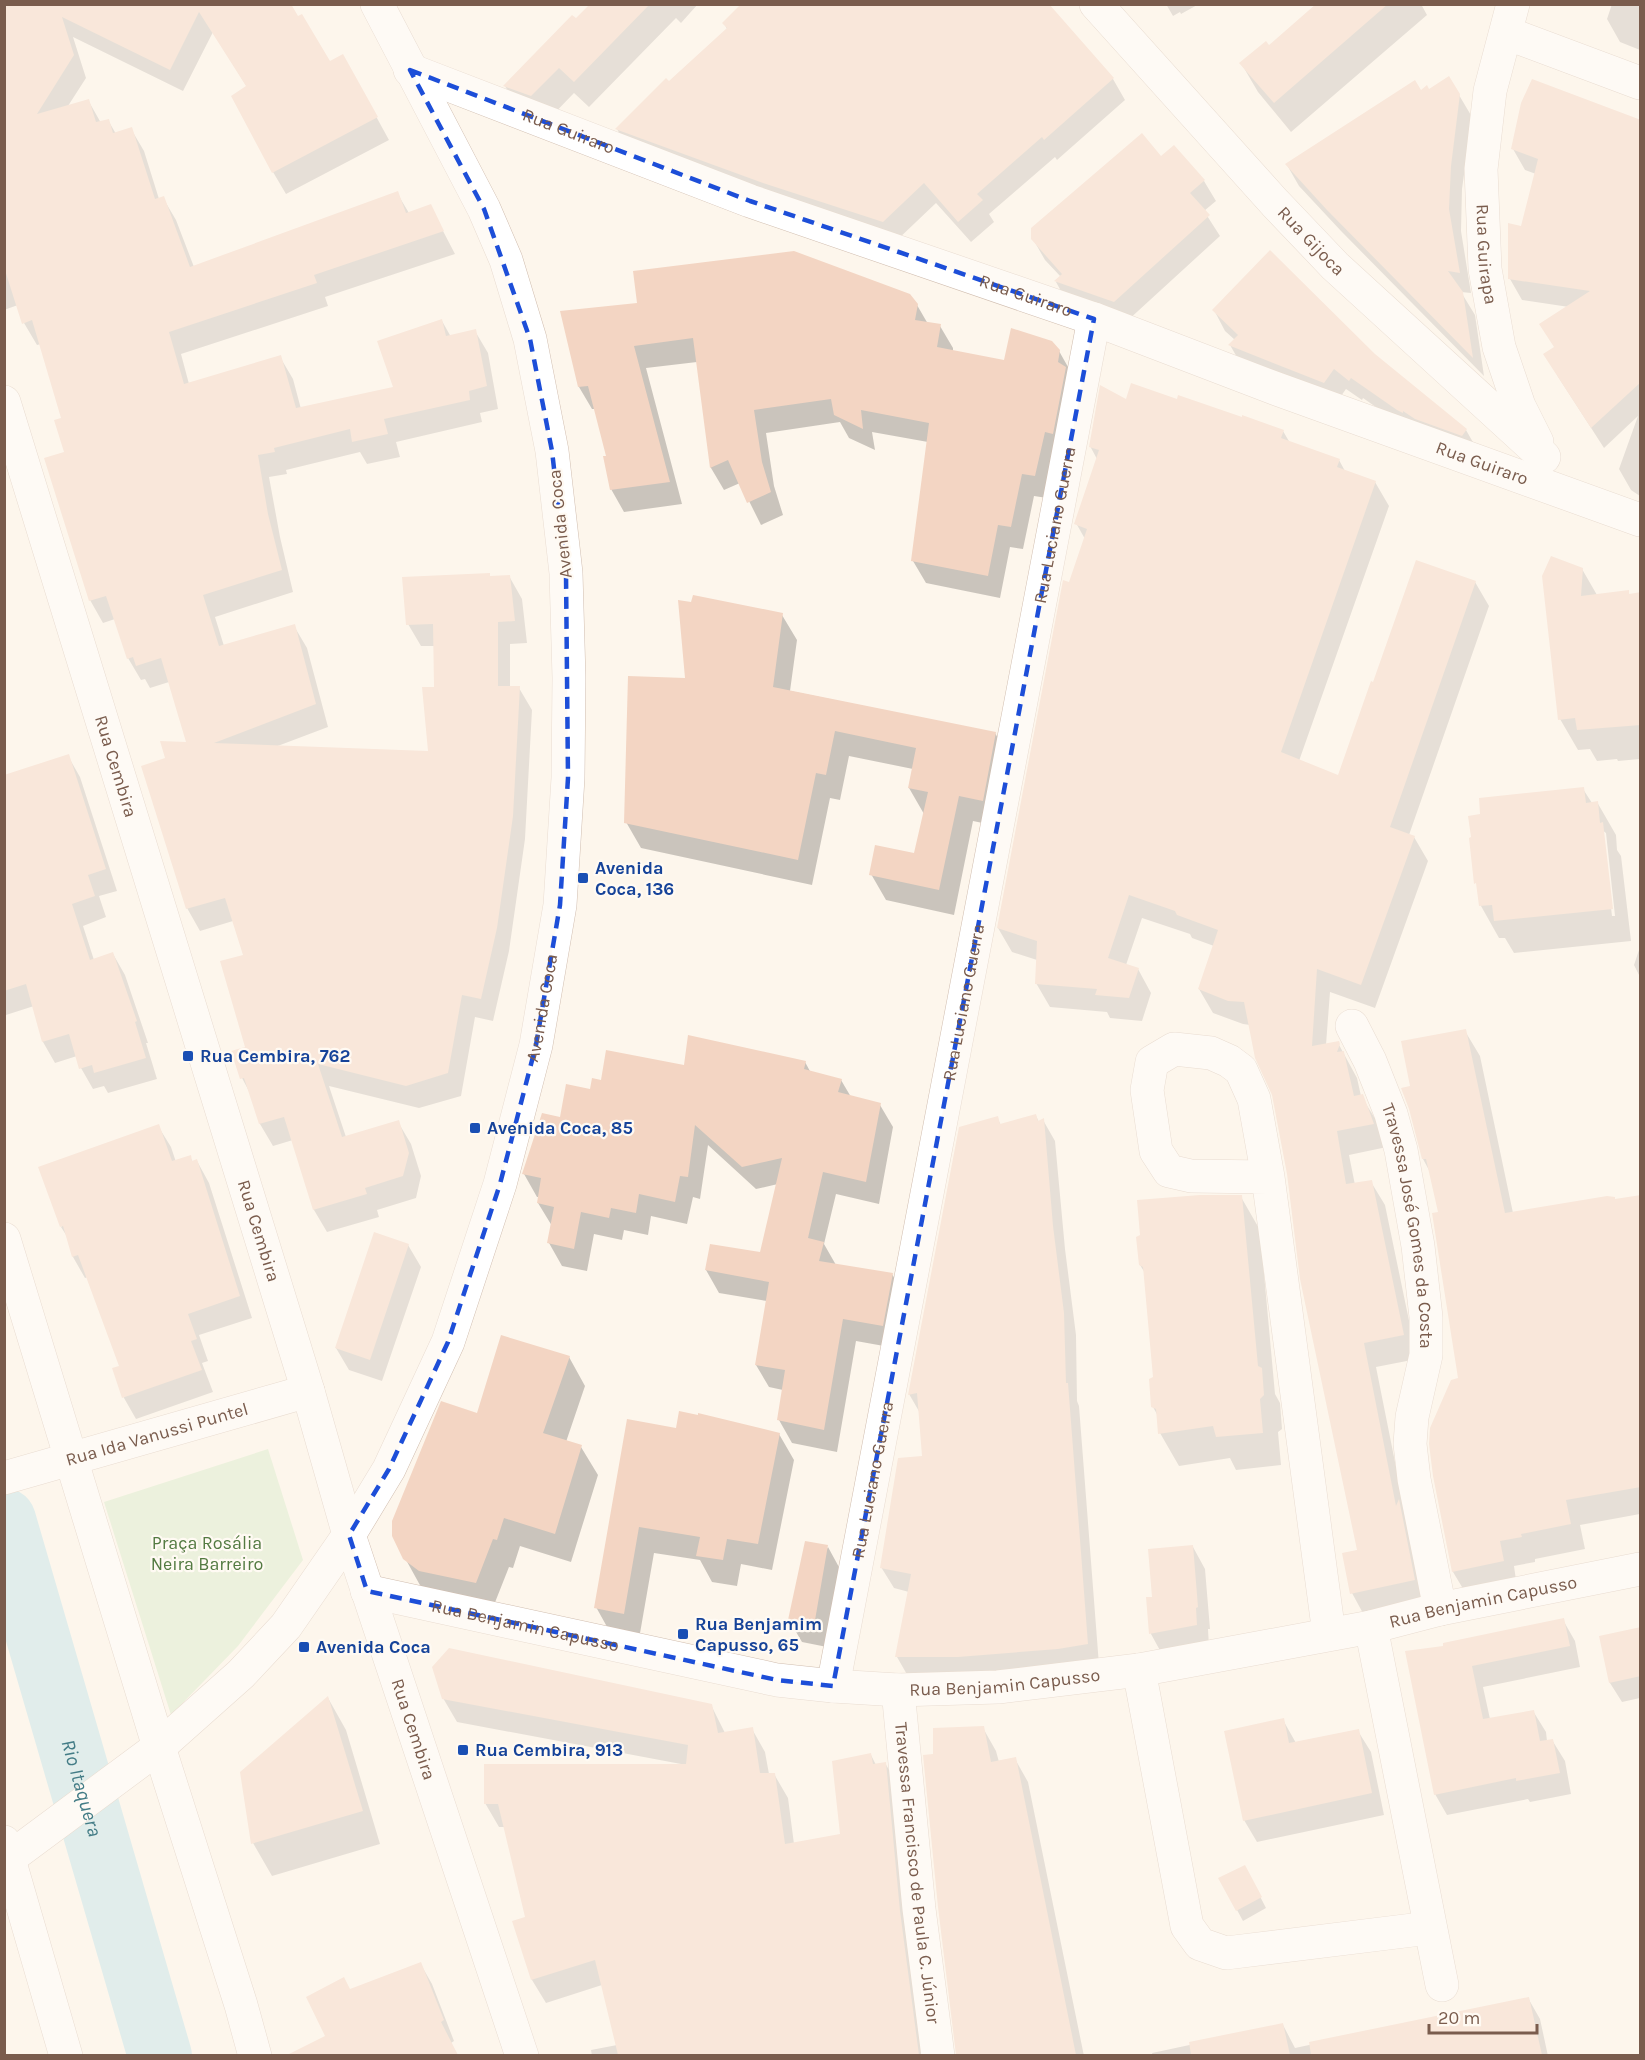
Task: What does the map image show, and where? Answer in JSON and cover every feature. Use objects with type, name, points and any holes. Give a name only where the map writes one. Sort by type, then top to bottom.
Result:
[{"type":"street","name":"Avenida Coca","points":[[10,1853],[146,1756],[241,1674],[286,1626],[349,1535],[389,1469],[448,1342],[500,1184],[536,1045],[560,905],[568,778],[569,678],[566,573],[552,451],[530,339],[506,260],[484,209],[377,4]]},
{"type":"street","name":"Rua Gijoca","points":[[1096,4],[1275,203],[1335,266],[1544,457]]},
{"type":"street","name":"Rua Guirapa","points":[[1509,19],[1490,91],[1481,169],[1485,269],[1499,347],[1519,406],[1563,492]]},
{"type":"street","points":[[1509,19],[1641,83]]},
{"type":"street","name":"Rua Guiraro","points":[[410,70],[750,201],[1094,319],[1277,389],[1641,520]]},
{"type":"street","name":"Rua Luciano Guerra","points":[[833,1686],[1094,319]]},
{"type":"street","name":"Rua Cembira","points":[[4,402],[308,1391],[349,1535],[522,2055]]},
{"type":"street","name":"Travessa José Gomes da Costa","points":[[1352,1026],[1370,1061],[1391,1114],[1401,1150],[1418,1246],[1426,1317],[1426,1355],[1412,1417],[1410,1444],[1414,1479],[1440,1609]]},
{"type":"street","points":[[1268,1177],[1191,1176],[1169,1171],[1156,1151],[1148,1090],[1152,1062],[1174,1049],[1211,1053],[1229,1061],[1241,1070],[1254,1099],[1268,1177],[1329,1634]]},
{"type":"street","points":[[4,1239],[58,1463],[146,1756],[238,1994],[255,2055]]},
{"type":"street","name":"Rua Ida Vanussi Puntel","points":[[4,1478],[308,1391]]},
{"type":"street","name":"Rua Benjamin Capusso","points":[[367,1592],[777,1680],[898,1690],[998,1687],[1139,1670],[1371,1627],[1440,1609],[1641,1569]]},
{"type":"street","points":[[1371,1627],[1442,1985]]},
{"type":"street","points":[[1139,1670],[1187,1926],[1200,1944],[1226,1953],[1429,1928]]},
{"type":"street","name":"Travessa Francisco de Paula C. Júnior","points":[[898,1690],[919,1909],[938,2055]]},
{"type":"street","points":[[10,1853],[66,2055]]},
{"type":"highlighted area","points":[[410,70],[750,201],[1094,319],[833,1686],[777,1680],[367,1591],[349,1535],[389,1469],[448,1342],[500,1184],[536,1045],[560,905],[568,778],[566,573],[552,451],[530,339],[484,209]]},
{"type":"green space","name":"Praça Rosália Neira Barreiro","points":[[268,1449],[303,1560],[238,1646],[171,1715],[104,1502]]},
{"type":"building","points":[[4,4],[291,4],[298,16],[302,14],[330,61],[343,54],[378,117],[272,173],[231,96],[246,86],[199,12],[170,70],[62,17],[74,55],[37,114],[89,99],[96,122],[109,119],[113,133],[132,127],[155,199],[164,196],[190,267],[398,191],[406,213],[431,204],[444,231],[314,275],[317,283],[169,332],[184,384],[281,355],[296,408],[393,387],[377,341],[442,319],[446,336],[476,329],[487,386],[469,391],[470,400],[384,419],[388,434],[352,442],[350,429],[274,448],[275,452],[258,455],[268,514],[282,570],[203,595],[219,646],[295,624],[316,704],[214,743],[428,751],[422,687],[434,687],[433,624],[406,625],[402,577],[490,573],[490,576],[510,575],[515,621],[498,622],[498,686],[520,686],[513,816],[497,928],[481,999],[462,995],[448,1073],[406,1086],[318,1064],[342,1137],[399,1120],[409,1153],[403,1176],[365,1188],[367,1194],[313,1210],[284,1117],[259,1124],[244,1078],[240,1079],[231,1051],[245,1047],[220,961],[243,955],[225,898],[186,909],[141,766],[165,758],[160,741],[186,742],[161,658],[136,666],[133,657],[127,659],[106,596],[89,601],[44,458],[64,452],[54,420],[61,418],[32,320],[22,324],[4,267]]},
{"type":"building","points":[[590,4],[650,4],[574,82],[559,68],[531,96],[503,86],[572,15],[576,18]]},
{"type":"building","points":[[741,4],[1049,4],[1114,78],[1044,140],[1042,137],[977,194],[983,200],[958,222],[924,183],[883,222],[763,183],[615,129],[666,78],[669,81],[727,28],[722,23]]},
{"type":"building","points":[[1316,4],[1388,4],[1274,103],[1239,63],[1266,41],[1269,45]]},
{"type":"building","points":[[1449,76],[1460,94],[1451,166],[1449,209],[1460,273],[1448,271],[1463,292],[1473,358],[1327,210],[1285,164],[1415,80],[1421,90],[1427,85],[1429,89]]},
{"type":"building","points":[[1532,79],[1641,120],[1641,382],[1591,428],[1543,354],[1554,347],[1539,324],[1590,291],[1508,279],[1508,223],[1521,226],[1538,159],[1511,149],[1521,103]]},
{"type":"building","points":[[1142,133],[1161,156],[1174,145],[1205,180],[1190,193],[1210,215],[1114,302],[1054,281],[1062,274],[1031,239],[1031,228]]},
{"type":"building","points":[[1270,250],[1375,354],[1467,429],[1462,436],[1397,410],[1351,378],[1349,381],[1334,369],[1324,383],[1228,345],[1238,335],[1212,310]]},
{"type":"building","points":[[794,251],[910,294],[918,304],[915,320],[941,324],[937,347],[1004,360],[1011,328],[1052,341],[1060,350],[1058,362],[1066,367],[1053,434],[1045,432],[1035,476],[1022,474],[1011,527],[998,525],[988,576],[911,561],[929,423],[861,410],[863,429],[834,415],[831,399],[754,410],[762,462],[771,492],[747,503],[728,460],[710,468],[693,338],[634,346],[670,482],[610,490],[603,456],[606,456],[588,386],[578,387],[560,311],[637,303],[633,271]]},
{"type":"building","points":[[1131,383],[1177,399],[1178,395],[1284,430],[1281,438],[1340,459],[1337,467],[1376,481],[1281,752],[1338,775],[1416,560],[1476,581],[1390,827],[1415,836],[1361,985],[1317,969],[1312,1046],[1339,1041],[1337,1052],[1344,1051],[1354,1096],[1363,1094],[1374,1124],[1337,1131],[1346,1184],[1372,1180],[1404,1335],[1364,1343],[1396,1506],[1399,1499],[1415,1580],[1350,1594],[1342,1553],[1357,1550],[1300,1279],[1287,1174],[1272,1095],[1255,1058],[1244,1002],[1228,1001],[1198,989],[1218,930],[1177,915],[1175,911],[1129,895],[1108,958],[1139,968],[1129,998],[1095,995],[1097,989],[1035,984],[1037,941],[997,928],[1063,580],[1069,582],[1087,529],[1074,524],[1099,450],[1089,447],[1100,385],[1126,399]]},
{"type":"building","points":[[1551,556],[1583,568],[1581,596],[1629,590],[1629,594],[1641,592],[1641,725],[1577,730],[1575,718],[1558,720],[1542,576]]},
{"type":"building","points":[[693,595],[783,613],[773,687],[996,732],[983,801],[959,796],[939,890],[869,875],[875,845],[914,853],[928,792],[908,788],[916,748],[835,731],[826,775],[816,773],[798,860],[624,823],[628,676],[685,678],[678,600],[691,602]]},
{"type":"building","points":[[69,754],[106,869],[88,875],[95,896],[72,904],[90,960],[113,952],[137,1021],[135,1022],[146,1058],[94,1073],[92,1065],[79,1069],[69,1034],[42,1042],[26,984],[4,991],[4,775]]},
{"type":"building","points":[[1584,787],[1586,803],[1598,801],[1600,823],[1603,822],[1613,909],[1494,921],[1492,905],[1479,906],[1476,883],[1474,884],[1468,816],[1480,814],[1479,798]]},
{"type":"building","points":[[1466,1029],[1505,1213],[1607,1196],[1615,1197],[1615,1199],[1641,1195],[1641,1487],[1566,1500],[1571,1524],[1521,1534],[1522,1537],[1500,1541],[1504,1561],[1452,1572],[1429,1444],[1430,1428],[1451,1380],[1458,1378],[1432,1213],[1438,1212],[1426,1159],[1422,1159],[1401,1088],[1410,1086],[1401,1041]]},
{"type":"building","points":[[688,1035],[806,1061],[804,1069],[842,1079],[838,1092],[881,1103],[866,1182],[823,1172],[808,1238],[824,1242],[819,1261],[893,1273],[883,1326],[843,1319],[824,1430],[777,1420],[785,1370],[755,1365],[769,1282],[705,1270],[710,1244],[760,1252],[782,1158],[742,1167],[695,1125],[688,1177],[680,1176],[675,1202],[639,1194],[636,1213],[611,1208],[609,1218],[581,1212],[574,1249],[547,1243],[554,1207],[537,1203],[541,1178],[522,1174],[542,1113],[560,1117],[566,1084],[590,1089],[592,1078],[601,1080],[606,1050],[684,1065]]},
{"type":"building","points":[[1036,1114],[1038,1121],[1044,1118],[1053,1226],[1064,1313],[1066,1383],[1068,1383],[1088,1644],[1058,1649],[958,1657],[895,1657],[911,1574],[880,1568],[898,1458],[922,1456],[917,1393],[908,1395],[959,1127],[998,1116],[1000,1124]]},
{"type":"building","points":[[159,1124],[172,1161],[191,1155],[192,1161],[197,1159],[240,1296],[188,1314],[197,1339],[191,1341],[202,1370],[122,1398],[112,1368],[119,1366],[78,1255],[72,1257],[63,1226],[60,1227],[38,1167]]},
{"type":"building","points":[[1200,1195],[1242,1195],[1258,1366],[1262,1368],[1264,1395],[1260,1399],[1263,1433],[1216,1437],[1213,1426],[1158,1434],[1156,1409],[1151,1407],[1149,1379],[1153,1377],[1143,1267],[1139,1265],[1136,1237],[1140,1235],[1137,1200]]},
{"type":"building","points":[[374,1232],[409,1244],[370,1360],[335,1348]]},
{"type":"building","points":[[501,1335],[570,1356],[543,1433],[582,1445],[555,1534],[504,1518],[497,1540],[493,1539],[476,1583],[419,1571],[403,1559],[392,1536],[392,1521],[441,1401],[477,1413]]},
{"type":"building","points":[[679,1411],[698,1415],[698,1413],[780,1433],[758,1544],[727,1539],[723,1560],[696,1556],[700,1537],[639,1527],[624,1614],[594,1608],[627,1419],[676,1428]]},
{"type":"building","points":[[805,1541],[828,1545],[814,1626],[788,1620]]},
{"type":"building","points":[[1193,1545],[1198,1607],[1196,1608],[1197,1625],[1149,1634],[1146,1597],[1152,1597],[1148,1549]]},
{"type":"building","points":[[1564,1618],[1570,1646],[1472,1666],[1483,1719],[1534,1710],[1540,1741],[1553,1739],[1560,1773],[1516,1781],[1516,1778],[1434,1795],[1405,1651],[1443,1646],[1443,1643]]},
{"type":"building","points":[[1641,1627],[1641,1676],[1609,1683],[1599,1636]]},
{"type":"building","points":[[449,1648],[712,1704],[718,1733],[753,1727],[760,1773],[775,1773],[785,1844],[840,1834],[832,1761],[871,1753],[873,1764],[886,1762],[900,1911],[919,2055],[618,2055],[595,1960],[531,1980],[512,1921],[525,1917],[498,1804],[484,1804],[484,1764],[686,1764],[688,1745],[442,1699],[432,1667]]},
{"type":"building","points":[[328,1696],[363,1811],[251,1844],[240,1772]]},
{"type":"building","points":[[1284,1718],[1289,1743],[1359,1729],[1372,1793],[1243,1821],[1224,1731]]},
{"type":"building","points":[[984,1726],[991,1762],[1016,1757],[1076,2055],[956,2055],[923,1755],[933,1754],[933,1728]]},
{"type":"building","points":[[1245,1865],[1262,1897],[1236,1911],[1218,1878]]},
{"type":"building","points":[[421,1962],[444,2020],[441,2022],[458,2055],[287,2055],[325,2036],[306,1997],[344,1977],[350,1989]]},
{"type":"building","points":[[1529,1997],[1542,2055],[1311,2055],[1309,2042]]},
{"type":"building","points":[[1283,2023],[1290,2055],[1191,2055],[1189,2042]]},
{"type":"waterway","name":"Rio Itaquera","points":[[4,1520],[160,2056]]},
{"type":"place","name":"Avenida Coca, 136","points":[[583,878]]},
{"type":"place","name":"Rua Cembira, 762","points":[[188,1056]]},
{"type":"place","name":"Avenida Coca, 85","points":[[475,1128]]},
{"type":"place","name":"Rua Benjamim Capusso, 65","points":[[683,1634]]},
{"type":"place","name":"Avenida Coca","points":[[304,1647]]},
{"type":"place","name":"Rua Cembira, 913","points":[[463,1750]]}]
